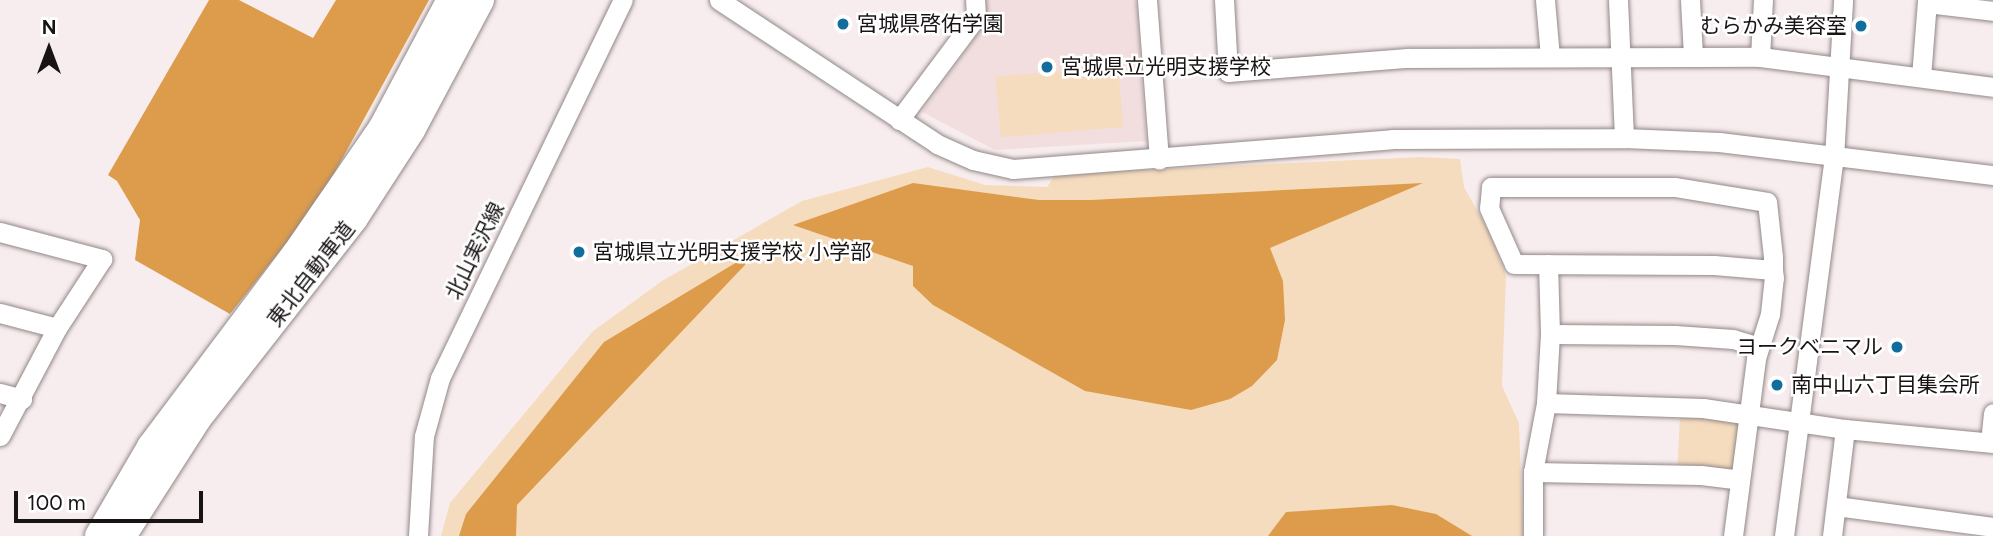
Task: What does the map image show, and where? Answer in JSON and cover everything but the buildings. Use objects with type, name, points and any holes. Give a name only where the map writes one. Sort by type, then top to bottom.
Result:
[{"type":"highway","name":"東北自動車道","points":[[99,536],[151,447],[296,254],[382,129],[452,0]]},
{"type":"highway","name":"東北自動車道","points":[[122,536],[197,419],[354,218],[429,99],[480,0]]},
{"type":"street","name":"北山実沢線","points":[[418,536],[424,436],[440,378],[623,0]]},
{"type":"street","points":[[719,0],[937,144],[973,160],[1013,169],[1159,160],[1392,139],[1625,138],[1719,142],[1993,175]]},
{"type":"street","points":[[899,120],[976,17],[975,0]]},
{"type":"street","points":[[1147,0],[1159,160]]},
{"type":"street","points":[[1224,0],[1228,72],[1408,58],[1760,57],[1839,65],[1993,87]]},
{"type":"street","points":[[1545,0],[1550,57]]},
{"type":"street","points":[[1618,0],[1625,138]]},
{"type":"street","points":[[1690,0],[1693,56]]},
{"type":"street","points":[[1760,57],[1763,0]]},
{"type":"street","points":[[1784,536],[1835,158],[1843,0]]},
{"type":"street","points":[[1921,77],[1927,1],[1993,11]]},
{"type":"street","points":[[1733,536],[1759,347],[1770,314],[1773,270],[1766,202],[1674,187],[1490,187],[1489,208],[1514,264],[1714,265],[1773,270]]},
{"type":"street","points":[[0,232],[102,259],[57,328],[22,399],[0,436]]},
{"type":"street","points":[[1532,536],[1532,472],[1546,403],[1550,334],[1548,264]]},
{"type":"street","points":[[0,313],[57,328]]},
{"type":"street","points":[[1550,334],[1675,335],[1733,339],[1759,347]]},
{"type":"street","points":[[0,393],[22,399]]},
{"type":"street","points":[[1546,403],[1749,413],[1845,429],[1992,443],[1993,414]]},
{"type":"street","points":[[1832,536],[1845,429]]},
{"type":"street","points":[[1532,472],[1701,475],[1740,480]]},
{"type":"street","points":[[1836,506],[1993,527]]},
{"type":"shaded area","points":[[209,0],[239,0],[313,38],[336,0],[429,0],[318,203],[230,314],[135,260],[140,220],[117,181],[108,175]]},
{"type":"shaded area","name":"宮城県立光明支援学校","points":[[984,0],[1136,0],[1146,141],[995,150],[922,112],[986,23]]},
{"type":"shaded area","points":[[1118,66],[1123,127],[1001,137],[995,77]]},
{"type":"shaded area","points":[[1421,157],[1460,159],[1464,187],[1488,230],[1506,276],[1502,386],[1519,423],[1523,536],[441,536],[450,503],[593,331],[662,281],[802,201],[928,167],[985,185],[1047,187],[1056,174]]},
{"type":"shaded area","points":[[913,183],[1039,200],[1091,200],[1423,183],[1270,248],[1283,281],[1285,320],[1277,360],[1252,386],[1230,399],[1191,410],[1085,391],[933,305],[913,286],[913,266],[793,225]]},
{"type":"shaded area","points":[[762,247],[517,505],[516,536],[459,536],[466,514],[604,342]]},
{"type":"shaded area","points":[[1680,416],[1741,419],[1738,473],[1677,470]]},
{"type":"shaded area","points":[[1392,505],[1436,514],[1472,536],[1268,536],[1286,512]]},
{"type":"place","name":"宮城県啓佑学園","points":[[843,24]]},
{"type":"place","name":"むらかみ美容室","points":[[1861,26]]},
{"type":"place","name":"宮城県立光明支援学校","points":[[1047,67]]},
{"type":"place","name":"宮城県立光明支援学校 小学部","points":[[579,252]]},
{"type":"place","name":"ヨークベニマル","points":[[1897,347]]},
{"type":"place","name":"南中山六丁目集会所","points":[[1777,385]]}]
